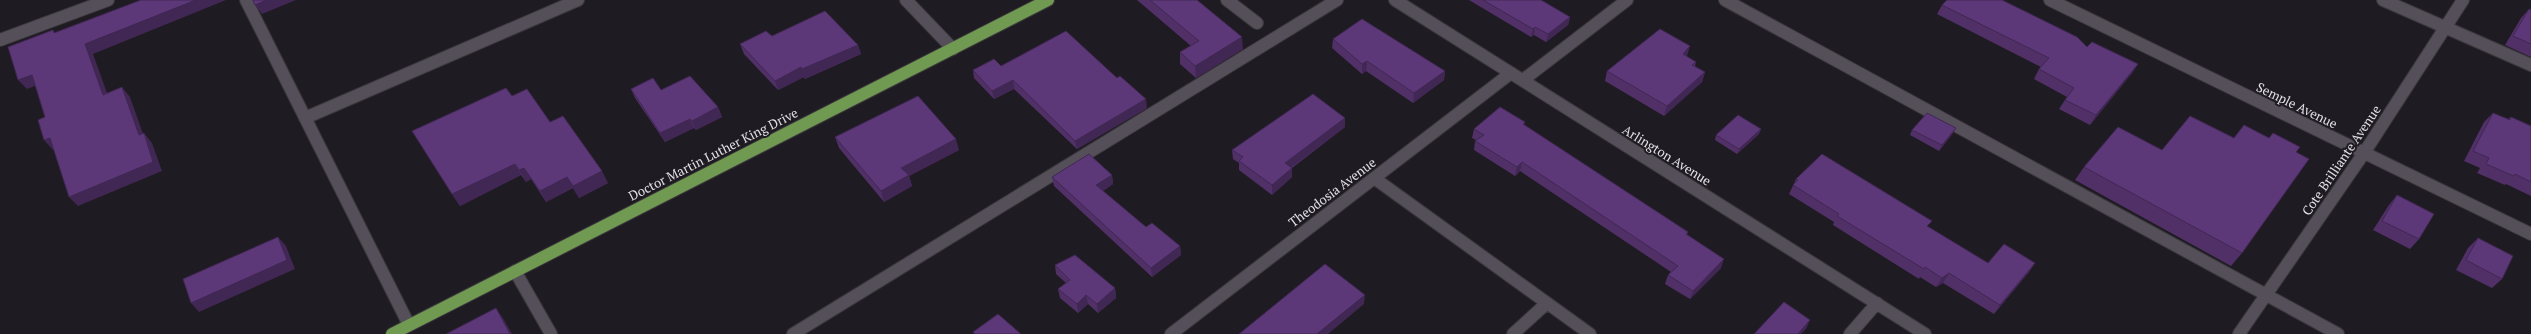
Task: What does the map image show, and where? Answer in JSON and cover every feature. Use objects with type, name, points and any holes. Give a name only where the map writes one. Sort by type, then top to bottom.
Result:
[{"type":"main road","name":"Doctor Martin Luther King Drive","points":[[392,334],[515,270],[1048,0]]},
{"type":"street","points":[[0,40],[108,0]]},
{"type":"street","points":[[246,0],[409,325]]},
{"type":"street","points":[[305,118],[578,0]]},
{"type":"street","points":[[906,0],[953,49]]},
{"type":"street","points":[[1227,0],[1257,23]]},
{"type":"street","points":[[793,334],[1337,0]]},
{"type":"street","name":"Arlington Avenue","points":[[1395,0],[1925,334]]},
{"type":"street","points":[[1523,80],[1626,0]]},
{"type":"street","points":[[1725,0],[2338,334]]},
{"type":"street","name":"Semple Avenue","points":[[2050,0],[2531,234]]},
{"type":"street","points":[[2382,0],[2531,65]]},
{"type":"street","name":"Cote Brilliante Avenue","points":[[2239,334],[2364,153],[2463,0]]},
{"type":"street","name":"Theodosia Avenue","points":[[1171,334],[1511,73]]},
{"type":"street","points":[[1374,178],[1590,334]]},
{"type":"street","points":[[515,270],[550,334]]},
{"type":"street","points":[[1513,334],[1547,303]]},
{"type":"street","points":[[1850,334],[1877,303]]},
{"type":"building","points":[[141,0],[196,0],[85,44],[103,95],[122,87],[139,135],[144,133],[153,162],[69,197],[50,138],[44,140],[38,120],[45,117],[32,75],[18,80],[8,47],[53,30],[54,33]]},
{"type":"building","points":[[253,0],[267,0],[255,5]]},
{"type":"building","points":[[1150,0],[1197,0],[1242,37],[1195,66],[1180,52],[1199,41]]},
{"type":"building","points":[[1483,0],[1541,0],[1570,17],[1548,34],[1535,27],[1533,29]]},
{"type":"building","points":[[1947,0],[2002,0],[2077,37],[2087,47],[2092,42],[2138,64],[2096,115],[2065,100],[2074,88],[2039,69],[2049,58],[1942,5]]},
{"type":"building","points":[[2529,9],[2531,10],[2531,44],[2513,36]]},
{"type":"building","points":[[825,11],[858,45],[802,69],[801,67],[775,81],[740,44],[766,31],[772,36]]},
{"type":"building","points":[[1362,19],[1445,71],[1414,93],[1367,61],[1362,64],[1333,39]]},
{"type":"building","points":[[1660,29],[1690,46],[1683,54],[1696,62],[1692,65],[1705,72],[1667,106],[1607,71]]},
{"type":"building","points":[[1066,31],[1117,78],[1120,76],[1146,99],[1075,141],[1013,80],[992,91],[973,70],[994,59],[1001,66]]},
{"type":"building","points":[[690,76],[718,107],[692,121],[690,119],[660,133],[631,89],[653,78],[661,90]]},
{"type":"building","points":[[506,88],[512,96],[527,89],[550,122],[563,116],[602,171],[573,186],[567,177],[540,191],[524,168],[519,170],[515,164],[452,194],[412,131]]},
{"type":"building","points":[[1313,94],[1345,118],[1285,163],[1292,168],[1272,185],[1239,161],[1243,157],[1232,150]]},
{"type":"building","points":[[918,96],[956,139],[901,168],[909,175],[881,191],[835,137]]},
{"type":"building","points":[[1500,107],[1525,122],[1523,124],[1688,232],[1686,234],[1724,259],[1693,291],[1668,275],[1678,266],[1522,162],[1517,167],[1475,141],[1484,135],[1474,129]]},
{"type":"building","points":[[1927,113],[1956,128],[1942,145],[1912,130]]},
{"type":"building","points":[[2493,113],[2510,120],[2511,117],[2531,126],[2531,182],[2515,174],[2514,176],[2486,164],[2489,158],[2473,151]]},
{"type":"building","points":[[1738,115],[1761,129],[1739,149],[1716,135]]},
{"type":"building","points":[[2190,116],[2234,138],[2244,125],[2269,138],[2273,133],[2300,147],[2296,152],[2309,159],[2242,253],[2084,167],[2118,127],[2162,150]]},
{"type":"building","points":[[1089,154],[1112,175],[1096,185],[1146,227],[1152,223],[1180,246],[1151,268],[1052,177]]},
{"type":"building","points":[[1822,154],[1932,221],[1927,226],[1988,263],[2004,244],[2035,263],[2000,305],[1949,273],[1942,278],[1925,267],[1924,269],[1837,216],[1839,214],[1793,185],[1798,180],[1796,179]]},
{"type":"building","points":[[2397,195],[2434,214],[2419,239],[2382,221]]},
{"type":"building","points":[[278,237],[287,260],[191,303],[183,279]]},
{"type":"building","points":[[2478,238],[2513,256],[2502,279],[2466,260]]},
{"type":"building","points":[[1075,255],[1115,288],[1097,304],[1086,295],[1077,304],[1058,289],[1070,280],[1055,265]]},
{"type":"building","points":[[1325,264],[1365,295],[1317,334],[1239,334]]},
{"type":"building","points":[[1784,302],[1810,320],[1798,334],[1754,334]]},
{"type":"building","points":[[496,308],[510,334],[446,334]]},
{"type":"building","points":[[998,314],[1021,334],[975,334],[973,332]]}]
